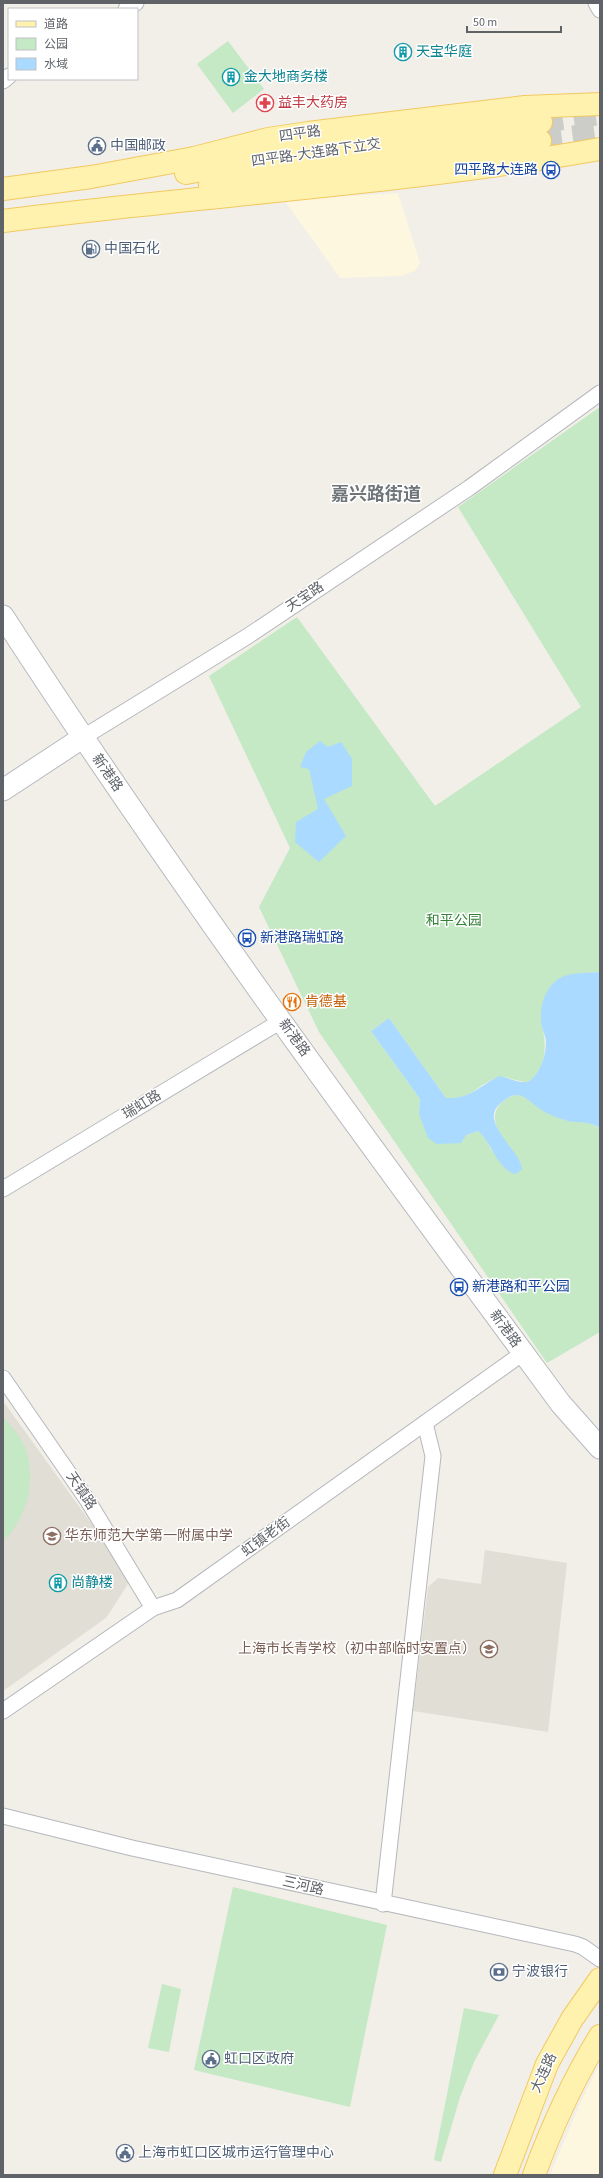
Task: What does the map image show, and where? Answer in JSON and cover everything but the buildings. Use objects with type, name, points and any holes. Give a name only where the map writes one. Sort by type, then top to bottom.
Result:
[{"type":"main road","name":"四平路","points":[[3,189],[91,177],[194,158],[268,139],[308,133],[525,107],[600,104]]},
{"type":"main road","name":"四平路-大连路下立交","points":[[91,177],[193,173],[241,163],[541,131],[357,163],[141,195],[104,210]]},
{"type":"main road","points":[[3,221],[296,190],[547,158],[600,149]]},
{"type":"main road","name":"大连路","points":[[505,2175],[547,2064],[572,2019],[600,1979]]},
{"type":"main road","points":[[534,2175],[554,2122],[575,2080],[600,2036]]},
{"type":"street","points":[[596,3],[600,10]]},
{"type":"street","name":"天宝路","points":[[3,790],[82,738],[261,627],[469,488],[600,393]]},
{"type":"street","name":"新港路","points":[[3,616],[82,738],[281,1021],[561,1404],[600,1448]]},
{"type":"street","name":"瑞虹路","points":[[3,1189],[281,1021]]},
{"type":"street","name":"虹镇老街","points":[[3,1711],[154,1608],[177,1600],[523,1353]]},
{"type":"street","name":"天镇路","points":[[3,1378],[88,1501],[154,1608]]},
{"type":"street","points":[[383,1904],[433,1456],[425,1422]]},
{"type":"street","name":"三河路","points":[[3,1816],[132,1848],[383,1904],[575,1944],[583,1947],[600,1959]]},
{"type":"shaded area","points":[[398,193],[420,263],[415,271],[400,276],[340,278],[284,200]]},
{"type":"shaded area","name":"华东师范大学第一附属中学","points":[[3,1401],[122,1566],[128,1584],[106,1618],[3,1691]]},
{"type":"shaded area","name":"上海市长青学校（初中部临时安置点）","points":[[485,1550],[567,1563],[548,1732],[413,1711],[428,1587],[438,1578],[481,1584]]},
{"type":"shaded area","points":[[600,2063],[600,2175],[550,2175],[580,2104]]},
{"type":"green space","points":[[228,41],[264,89],[233,113],[197,64]]},
{"type":"green space","name":"和平公园","points":[[600,407],[600,972],[581,973],[542,1027],[545,1049],[542,1065],[534,1077],[528,1082],[503,1077],[487,1082],[468,1095],[455,1098],[446,1098],[389,1018],[371,1031],[420,1099],[419,1114],[466,1135],[478,1131],[484,1135],[492,1151],[521,1163],[499,1132],[495,1115],[498,1107],[505,1100],[515,1095],[525,1096],[564,1120],[587,1122],[600,1128],[600,1332],[547,1363],[319,1032],[259,907],[290,848],[209,676],[297,617],[435,806],[581,707],[458,507]]},
{"type":"green space","points":[[3,1417],[16,1432],[24,1445],[29,1462],[30,1474],[27,1498],[23,1510],[18,1522],[3,1541]]},
{"type":"green space","points":[[233,1887],[387,1925],[350,2107],[194,2070]]},
{"type":"green space","points":[[162,1984],[181,1989],[169,2052],[148,2048]]},
{"type":"green space","points":[[464,2008],[499,2015],[474,2062],[460,2097],[441,2162],[434,2160]]},
{"type":"water","points":[[320,741],[328,747],[341,742],[352,759],[352,786],[324,799],[346,836],[319,862],[295,842],[296,822],[318,809],[309,769],[300,767],[306,752]]},
{"type":"water","points":[[600,972],[600,1128],[595,1125],[571,1122],[554,1116],[540,1109],[522,1096],[517,1095],[507,1098],[496,1108],[494,1112],[494,1119],[500,1133],[521,1163],[522,1169],[516,1174],[509,1171],[499,1162],[483,1136],[478,1131],[466,1135],[461,1143],[437,1144],[428,1138],[419,1114],[420,1099],[371,1031],[389,1018],[446,1098],[455,1098],[469,1094],[500,1076],[520,1082],[528,1082],[539,1070],[545,1053],[546,1040],[542,1027],[541,1013],[544,999],[550,987],[564,976]]},
{"type":"tunnel","points":[[541,122],[600,114]]},
{"type":"tunnel","points":[[540,141],[600,133]]},
{"type":"place","name":"天宝华庭","points":[[403,52]]},
{"type":"place","name":"金大地商务楼","points":[[231,77]]},
{"type":"place","name":"益丰大药房","points":[[265,103]]},
{"type":"place","name":"中国邮政","points":[[97,146]]},
{"type":"place","name":"四平路大连路","points":[[551,170]]},
{"type":"place","name":"中国石化","points":[[91,249]]},
{"type":"place","name":"新港路瑞虹路","points":[[247,938]]},
{"type":"place","name":"肯德基","points":[[292,1002]]},
{"type":"place","name":"新港路和平公园","points":[[459,1287]]},
{"type":"place","name":"华东师范大学第一附属中学","points":[[52,1536]]},
{"type":"place","name":"尚静楼","points":[[58,1583]]},
{"type":"place","name":"上海市长青学校（初中部临时安置点）","points":[[489,1649]]},
{"type":"place","name":"宁波银行","points":[[499,1972]]},
{"type":"place","name":"虹口区政府","points":[[211,2059]]},
{"type":"place","name":"上海市虹口区城市运行管理中心","points":[[125,2153]]},
{"type":"district","name":"嘉兴路街道","points":[[376,494]]}]
